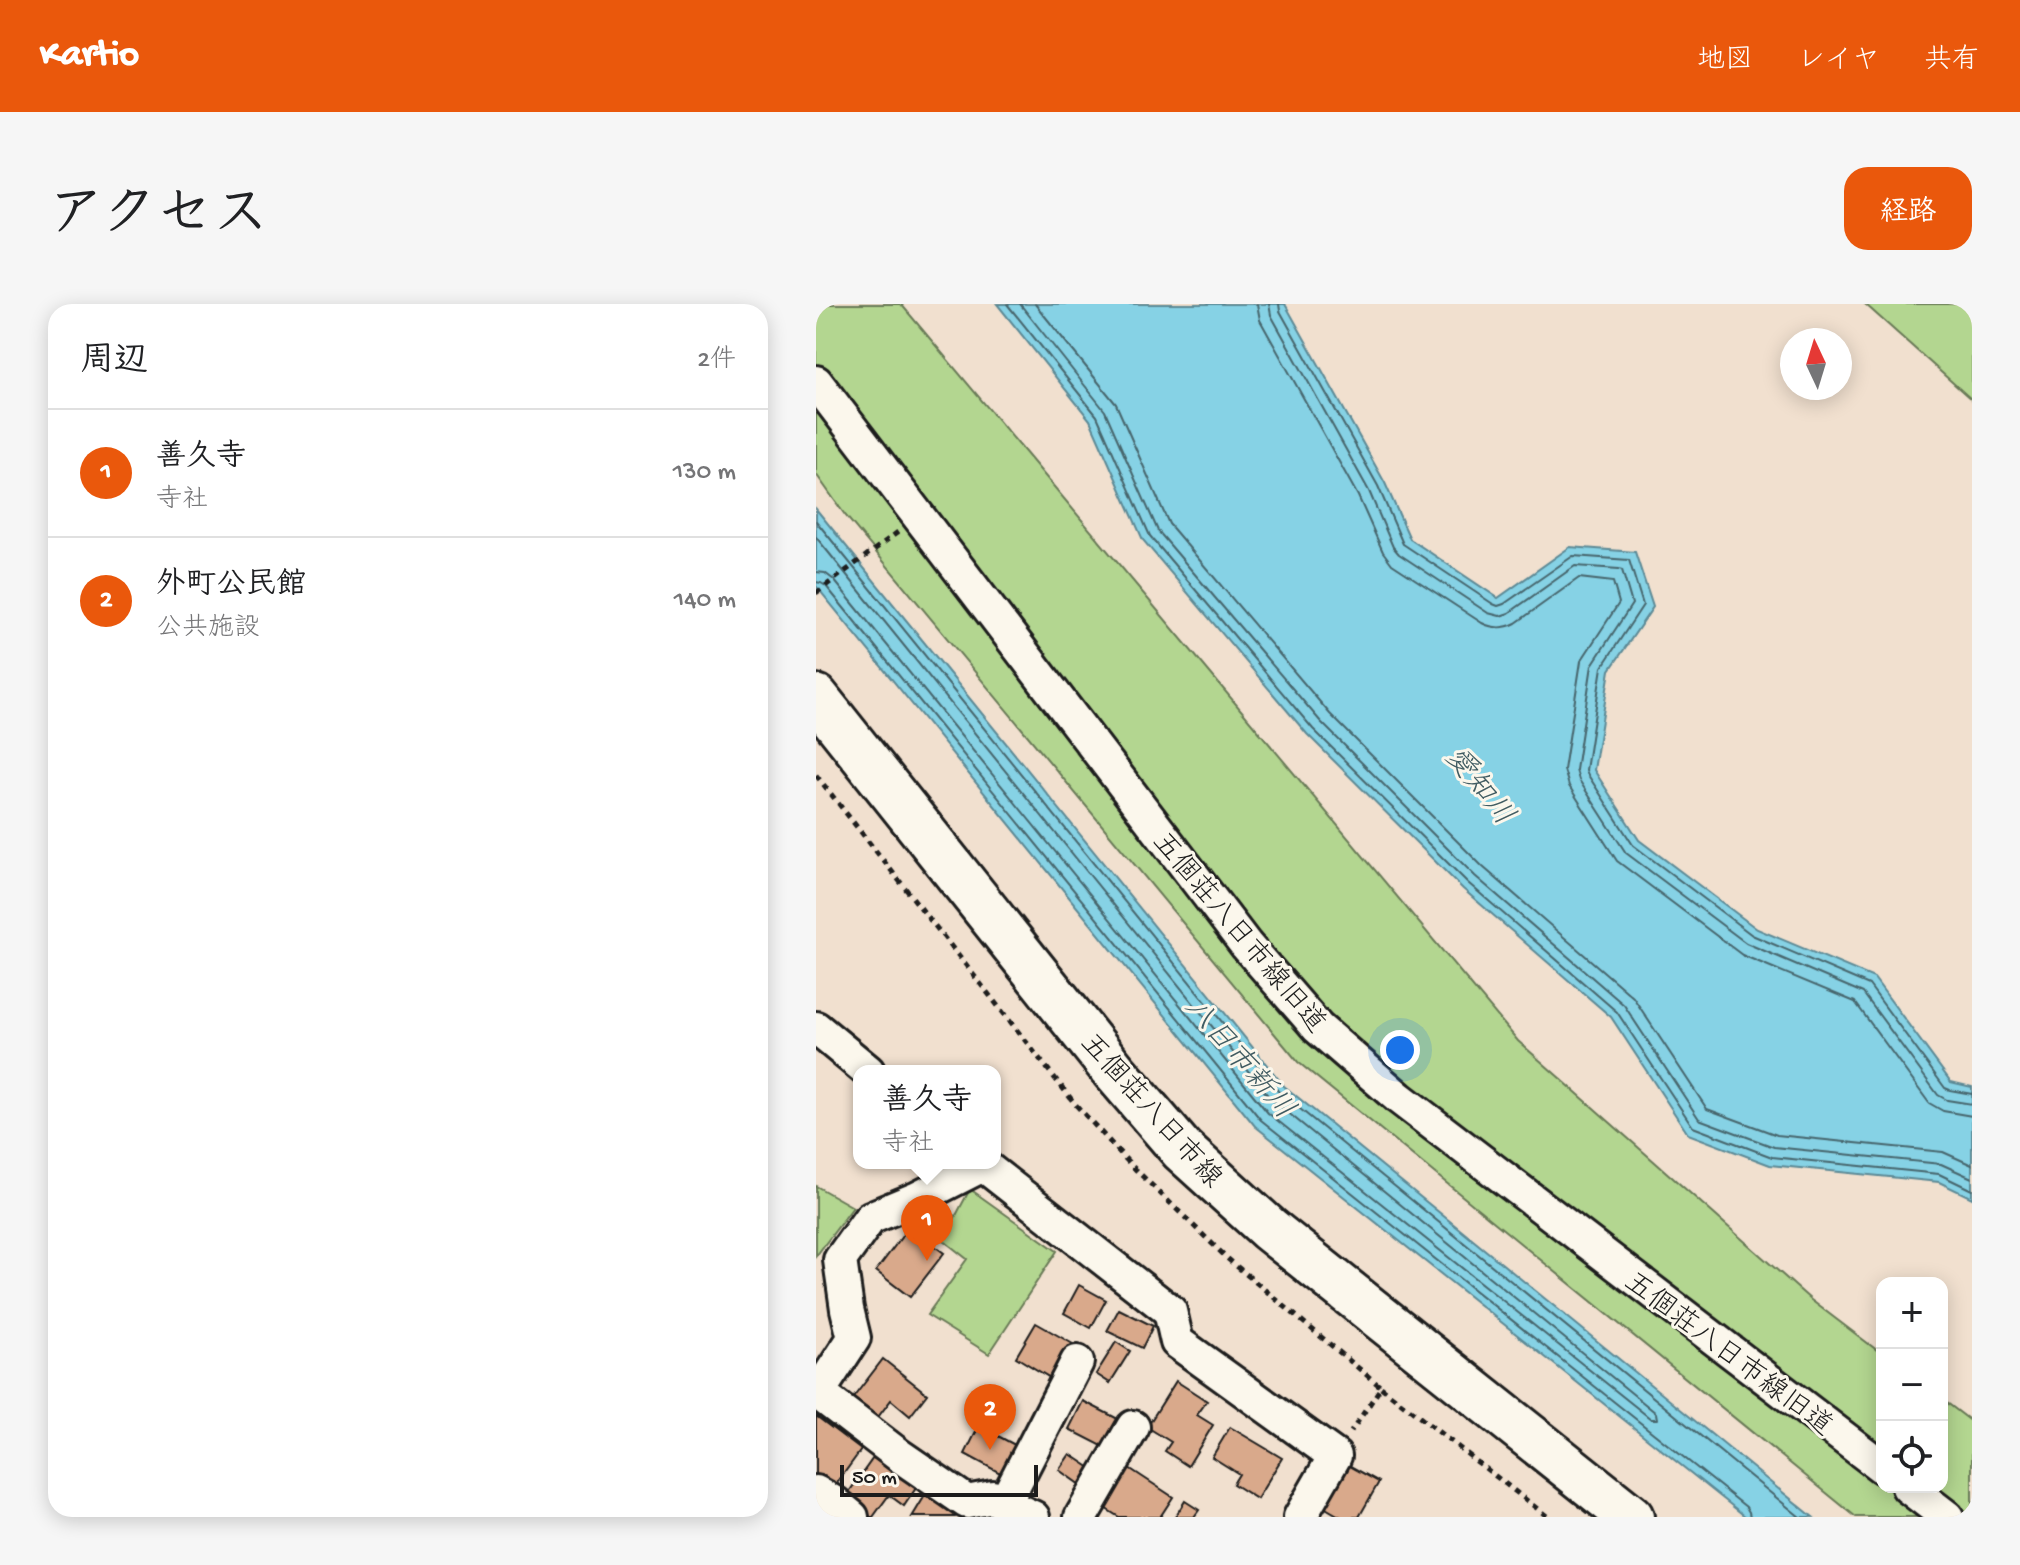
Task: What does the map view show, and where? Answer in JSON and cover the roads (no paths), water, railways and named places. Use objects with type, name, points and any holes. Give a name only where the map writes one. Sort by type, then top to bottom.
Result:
[{"type":"main road","name":"五個荘八日市線","points":[[816,697],[1114,1071],[1182,1150],[1269,1229],[1631,1517]]},
{"type":"street","name":"五個荘八日市線旧道","points":[[816,382],[1246,945],[1318,1028],[1399,1098],[1876,1462]]},
{"type":"street","points":[[816,1028],[861,1065]]},
{"type":"street","points":[[973,1169],[918,1198],[870,1218],[840,1260],[854,1338],[818,1393],[964,1510],[993,1497],[1019,1511],[1077,1362]]},
{"type":"street","points":[[988,1169],[1170,1311],[1177,1342],[1335,1456],[1300,1517]]},
{"type":"street","points":[[1081,1517],[1133,1427]]},
{"type":"street","points":[[816,1492],[852,1517]]},
{"type":"street","points":[[1916,1493],[1947,1517]]},
{"type":"water","name":"愛知川","points":[[997,304],[1285,304],[1385,483],[1410,539],[1498,598],[1570,547],[1635,552],[1653,607],[1610,670],[1594,770],[1639,840],[1757,929],[1874,978],[1951,1082],[1972,1087],[1972,1198],[1939,1182],[1770,1165],[1688,1134],[1611,1017],[1463,889],[1307,734],[1143,540],[1090,420]]},
{"type":"water","name":"八日市新川","points":[[816,509],[1284,1086],[1813,1517],[1746,1517],[1255,1126],[816,586]]},
{"type":"place","name":"善久寺","points":[[927,1261]]},
{"type":"place","name":"外町公民館","points":[[990,1450]]}]
